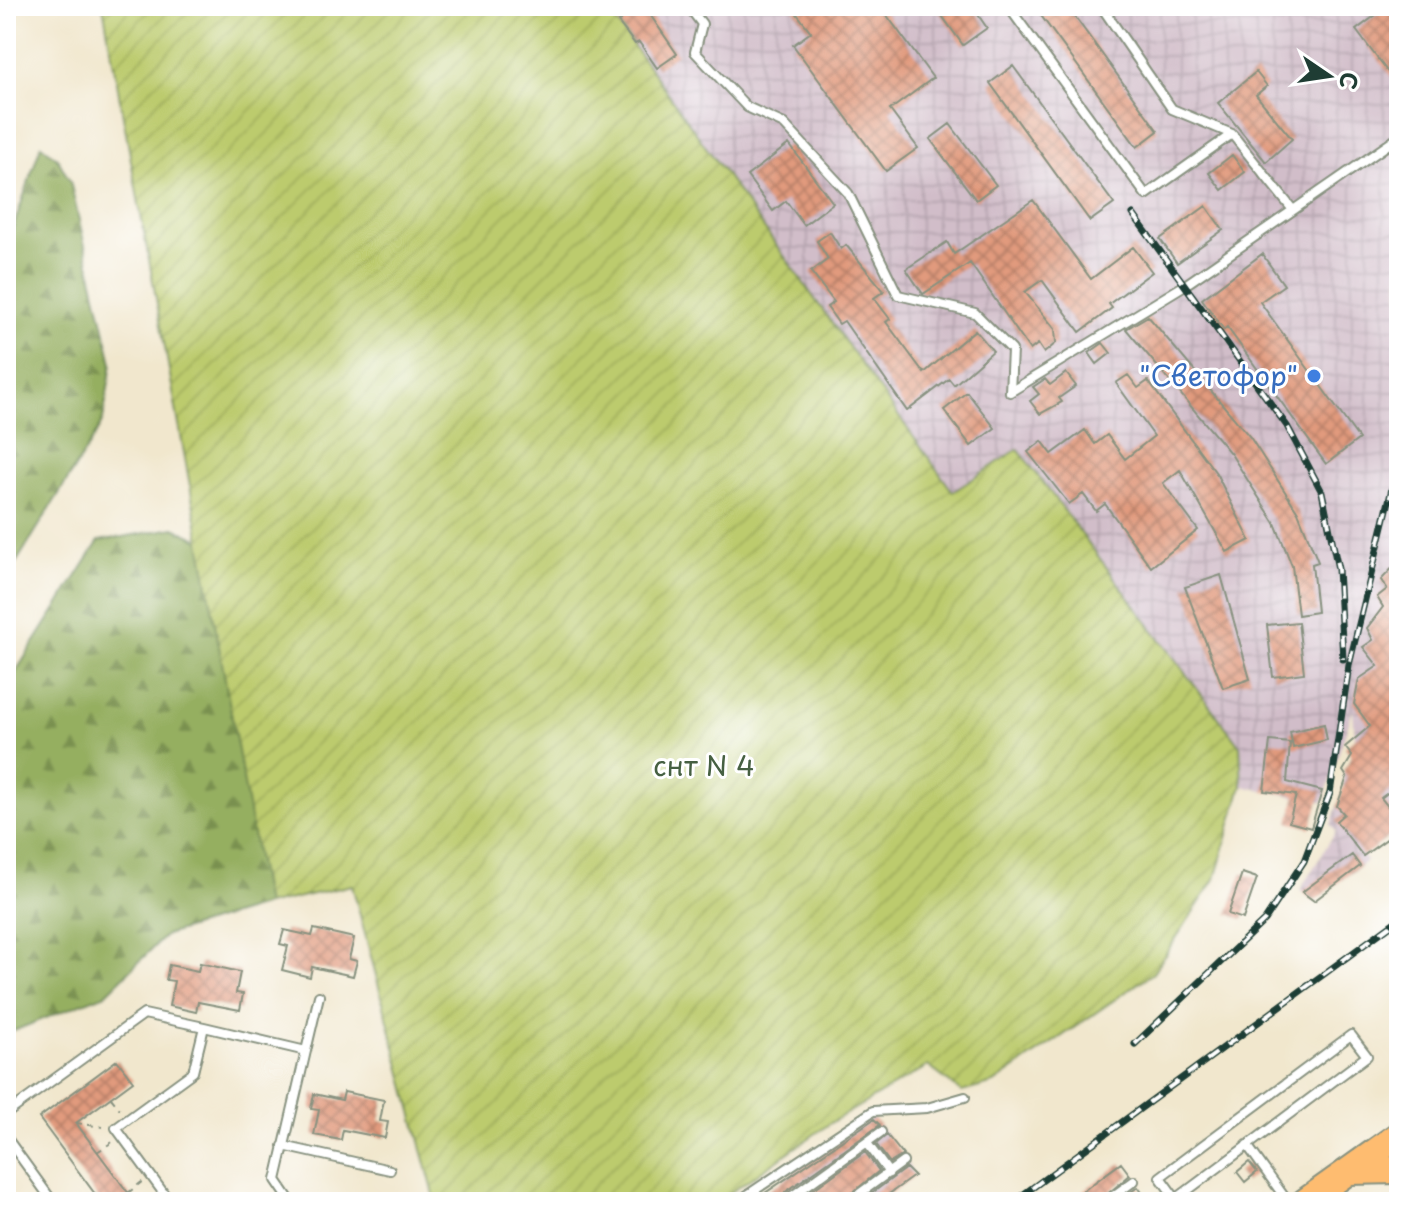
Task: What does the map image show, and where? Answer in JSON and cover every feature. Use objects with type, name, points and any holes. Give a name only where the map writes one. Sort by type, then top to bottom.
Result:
[{"type":"main road","points":[[1305,1202],[1399,1135]]},
{"type":"main road","points":[[1349,1171],[1399,1170]]},
{"type":"lane","points":[[1008,6],[1146,195],[1232,134]]},
{"type":"lane","points":[[1101,6],[1172,109],[1232,134],[1293,210]]},
{"type":"lane","points":[[689,7],[702,24],[695,52],[747,107],[784,124],[848,193],[898,295],[975,313],[1012,350],[1010,392],[1185,285],[1399,137]]},
{"type":"lane","points":[[291,1202],[276,1180],[319,996]]},
{"type":"lane","points":[[6,1114],[144,1014],[306,1051]]},
{"type":"lane","points":[[170,1202],[119,1132],[128,1120],[193,1072],[204,1027]]},
{"type":"lane","points":[[1351,1035],[1367,1056],[1247,1145],[1176,1199],[1160,1177],[1351,1035]]},
{"type":"lane","points":[[737,1202],[873,1111],[927,1108],[965,1097]]},
{"type":"lane","points":[[784,1202],[881,1132]]},
{"type":"lane","points":[[6,1137],[53,1202]]},
{"type":"lane","points":[[867,1143],[889,1173]]},
{"type":"lane","points":[[1247,1145],[1288,1202]]},
{"type":"lane","points":[[283,1146],[390,1170]]},
{"type":"lane","points":[[848,1202],[903,1162]]},
{"type":"lane","points":[[1105,1202],[1134,1181]]},
{"type":"path","points":[[111,1098],[128,1120]]},
{"type":"path","points":[[76,1123],[119,1132]]},
{"type":"path","points":[[97,1152],[119,1132]]},
{"type":"path","points":[[128,1193],[151,1176]]},
{"type":"shaded area","points":[[605,6],[1399,6],[1399,830],[1363,856],[1366,861],[1314,901],[1300,890],[1336,831],[1331,825],[1343,789],[1343,771],[1352,756],[1345,747],[1355,739],[1353,710],[1323,802],[1242,786],[1240,746],[1018,450],[953,492]]},
{"type":"shaded area","points":[[872,1116],[903,1155],[914,1176],[878,1202],[752,1202]]},
{"type":"green space","name":"снт N 4","points":[[103,6],[605,6],[953,492],[1018,449],[1240,746],[1242,786],[1215,879],[1153,973],[994,1083],[962,1092],[928,1066],[832,1122],[717,1202],[436,1202],[352,885],[266,905]]},
{"type":"green space","points":[[41,145],[57,158],[70,181],[112,363],[103,420],[6,579],[6,249]]},
{"type":"green space","points":[[174,528],[200,540],[266,905],[166,935],[106,994],[6,1034],[6,687],[99,541]]},
{"type":"building","points":[[638,6],[644,6],[677,54],[657,68],[639,42],[635,44],[618,22]]},
{"type":"building","points":[[791,6],[880,6],[933,78],[890,110],[918,148],[886,171],[793,45],[811,32]]},
{"type":"building","points":[[935,6],[972,6],[987,28],[963,45]]},
{"type":"building","points":[[1034,6],[1067,6],[1158,131],[1137,147]]},
{"type":"building","points":[[1388,6],[1399,6],[1399,87],[1356,30]]},
{"type":"building","points":[[1013,66],[1114,204],[1090,221],[990,83]]},
{"type":"building","points":[[1256,72],[1267,86],[1256,95],[1292,139],[1266,162],[1218,103]]},
{"type":"building","points":[[950,124],[996,185],[976,200],[930,139]]},
{"type":"building","points":[[789,144],[833,203],[804,225],[786,201],[773,211],[747,176]]},
{"type":"building","points":[[1232,155],[1245,172],[1222,190],[1209,173]]},
{"type":"building","points":[[1033,200],[1091,279],[1133,247],[1152,272],[1109,304],[1112,308],[1080,332],[1042,280],[1025,292],[1055,329],[1056,343],[1044,353],[1038,344],[1030,350],[970,263],[923,294],[906,269],[947,242],[954,254]]},
{"type":"building","points":[[1206,206],[1223,230],[1177,263],[1160,239]]},
{"type":"building","points":[[830,232],[841,249],[846,245],[884,291],[874,298],[890,319],[886,322],[924,373],[975,330],[993,351],[954,385],[949,379],[907,411],[844,321],[839,324],[827,307],[834,302],[811,272],[828,259],[817,241]]},
{"type":"building","points":[[1262,254],[1284,285],[1260,302],[1359,439],[1326,464],[1227,327],[1224,330],[1202,299]]},
{"type":"building","points":[[1148,316],[1250,437],[1298,512],[1318,562],[1312,564],[1317,612],[1298,615],[1292,566],[1275,523],[1231,454],[1126,329]]},
{"type":"building","points":[[1103,343],[1111,353],[1097,364],[1089,353]]},
{"type":"building","points":[[1066,373],[1076,386],[1059,398],[1062,402],[1040,414],[1030,401],[1039,394],[1033,387],[1045,379],[1050,385]]},
{"type":"building","points":[[1128,375],[1138,388],[1148,381],[1216,473],[1250,540],[1227,552],[1180,470],[1163,483],[1198,530],[1151,567],[1105,504],[1096,511],[1083,494],[1069,504],[1028,452],[1042,441],[1052,454],[1085,430],[1095,444],[1107,435],[1125,459],[1154,436],[1116,383]]},
{"type":"building","points":[[967,392],[995,428],[971,446],[944,410]]},
{"type":"building","points":[[1399,561],[1399,784],[1381,798],[1399,820],[1399,830],[1363,856],[1336,821],[1344,814],[1337,806],[1347,777],[1343,771],[1352,756],[1345,747],[1370,726],[1354,704],[1359,679],[1378,666],[1363,647],[1373,640],[1367,628],[1383,607],[1377,597],[1387,589],[1381,580]]},
{"type":"building","points":[[1221,575],[1250,679],[1223,688],[1185,587]]},
{"type":"building","points":[[1298,622],[1304,673],[1273,677],[1267,625]]},
{"type":"building","points":[[1324,724],[1327,740],[1293,748],[1290,732]]},
{"type":"building","points":[[1270,741],[1290,743],[1287,782],[1322,791],[1311,828],[1289,822],[1296,795],[1264,791]]},
{"type":"building","points":[[1352,855],[1360,866],[1314,901],[1302,892]]},
{"type":"building","points":[[1242,873],[1257,878],[1243,919],[1228,914]]},
{"type":"building","points":[[314,929],[354,938],[349,959],[357,961],[353,976],[312,967],[310,977],[282,970],[288,946],[280,944],[284,930],[312,936]]},
{"type":"building","points":[[200,963],[240,972],[236,993],[243,994],[240,1010],[198,1002],[196,1012],[169,1006],[174,981],[166,980],[169,965],[198,971]]},
{"type":"building","points":[[117,1060],[133,1081],[76,1123],[135,1202],[101,1202],[39,1118]]},
{"type":"building","points":[[344,1092],[384,1100],[380,1121],[388,1122],[385,1138],[343,1130],[341,1140],[314,1135],[319,1110],[311,1109],[314,1094],[342,1100]]},
{"type":"building","points":[[874,1119],[880,1125],[780,1196],[777,1202],[752,1202]]},
{"type":"building","points":[[887,1135],[903,1155],[890,1163],[876,1144]]},
{"type":"building","points":[[865,1152],[879,1171],[841,1202],[796,1202]]},
{"type":"building","points":[[1249,1162],[1257,1172],[1245,1182],[1237,1172]]},
{"type":"building","points":[[1121,1163],[1130,1175],[1098,1202],[1068,1202]]},
{"type":"building","points":[[906,1168],[914,1176],[878,1202],[860,1202]]},
{"type":"building","points":[[1138,1187],[1149,1202],[1117,1202]]},
{"type":"railway","points":[[1133,214],[1287,426],[1322,492],[1338,569],[1343,659]]},
{"type":"railway","points":[[1135,1044],[1265,920],[1304,861],[1330,793],[1349,665],[1399,460]]},
{"type":"railway","points":[[1013,1202],[1399,919]]},
{"type":"place","name":"\"Светофор\"","points":[[1314,376]]}]
